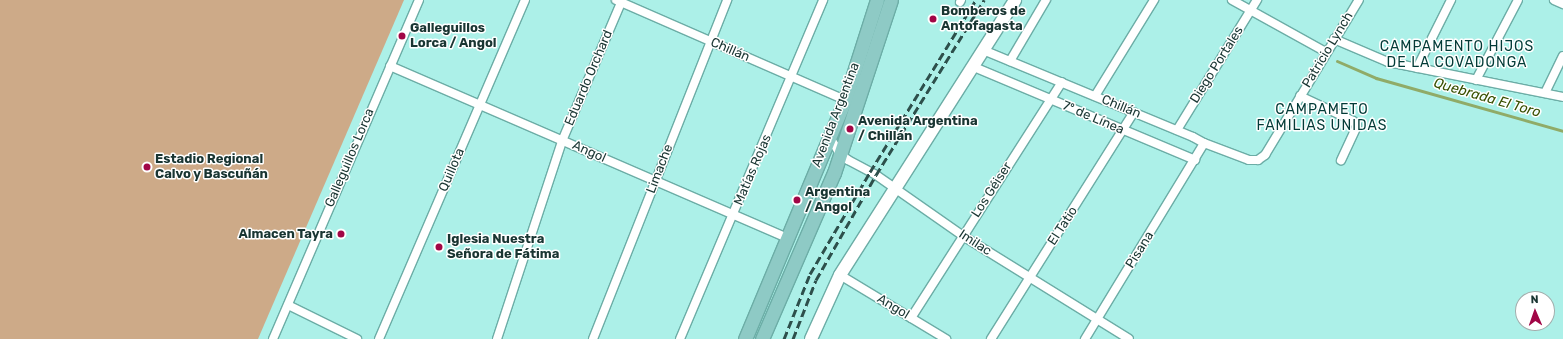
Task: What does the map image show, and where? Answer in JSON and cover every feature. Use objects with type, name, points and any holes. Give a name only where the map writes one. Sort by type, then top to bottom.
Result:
[{"type":"main road","name":"Avenida Argentina","points":[[745,339],[845,100],[877,0]]},
{"type":"main road","name":"Avenida Argentina","points":[[762,339],[840,154],[891,0]]},
{"type":"main road","points":[[811,339],[840,275],[974,67],[1015,0]]},
{"type":"street","name":"Galleguillos Lorca","points":[[273,339],[419,0]]},
{"type":"street","name":"Quillota","points":[[379,339],[525,0]]},
{"type":"street","name":"Limache","points":[[593,339],[656,182],[709,41],[727,0]]},
{"type":"street","name":"Matías Rojas","points":[[680,339],[734,216],[823,0]]},
{"type":"street","points":[[1010,62],[1046,0]]},
{"type":"street","points":[[1095,96],[1154,0]]},
{"type":"street","points":[[1232,0],[1326,52]]},
{"type":"street","name":"Diego Portales","points":[[1177,130],[1257,0]]},
{"type":"street","name":"Patricio Lynch","points":[[1258,160],[1265,155],[1358,0]]},
{"type":"street","points":[[1417,68],[1451,0]]},
{"type":"street","points":[[1476,80],[1518,0]]},
{"type":"street","points":[[1554,0],[1563,4]]},
{"type":"street","name":"Chillán","points":[[620,1],[845,100]]},
{"type":"street","name":"Eduardo Orchard","points":[[496,339],[562,141],[620,1]]},
{"type":"street","points":[[1334,39],[1388,62],[1563,97]]},
{"type":"street","name":"Chillán","points":[[983,50],[1177,130],[1204,143],[1249,160],[1258,160]]},
{"type":"street","points":[[1545,93],[1563,56]]},
{"type":"street","name":"Angol","points":[[390,66],[787,238]]},
{"type":"street","name":"7º de Línea","points":[[974,67],[1050,101],[1195,160]]},
{"type":"street","name":"Los Géiser","points":[[911,318],[962,236],[1062,82]]},
{"type":"street","points":[[1300,96],[1353,121],[1357,126],[1341,160]]},
{"type":"street","name":"El Tatio","points":[[991,339],[1134,112]]},
{"type":"street","name":"Imilac","points":[[830,136],[840,154],[896,189],[962,236],[1129,339]]},
{"type":"street","points":[[1195,160],[1204,143]]},
{"type":"street","name":"Pisana","points":[[1085,339],[1195,160]]},
{"type":"street","name":"Angol","points":[[840,275],[946,339]]},
{"type":"street","points":[[288,305],[357,339]]},
{"type":"shaded area","points":[[0,0],[404,0],[258,339],[0,339]]},
{"type":"waterway","name":"Quebrada El Toro","points":[[1337,61],[1376,78],[1563,131]]},
{"type":"railway","points":[[784,339],[810,274],[870,172],[976,0]]},
{"type":"railway","points":[[793,339],[816,280],[876,175],[984,0]]},
{"type":"place","name":"Bomberos de Antofagasta","points":[[933,19]]},
{"type":"place","name":"Galleguillos Lorca / Angol","points":[[402,36]]},
{"type":"place","name":"Avenida Argentina / Chillán","points":[[850,129]]},
{"type":"place","name":"Estadio Regional Calvo y Bascuñán","points":[[147,167]]},
{"type":"place","name":"Argentina / Angol","points":[[797,200]]},
{"type":"place","name":"Almacen Tayra","points":[[341,234]]},
{"type":"place","name":"Iglesia Nuestra Señora de Fátima","points":[[439,247]]},
{"type":"district","name":"CAMPAMENTO HIJOS DE LA COVADONGA","points":[[1457,56]]},
{"type":"district","name":"CAMPAMETO FAMILIAS UNIDAS","points":[[1322,118]]}]
